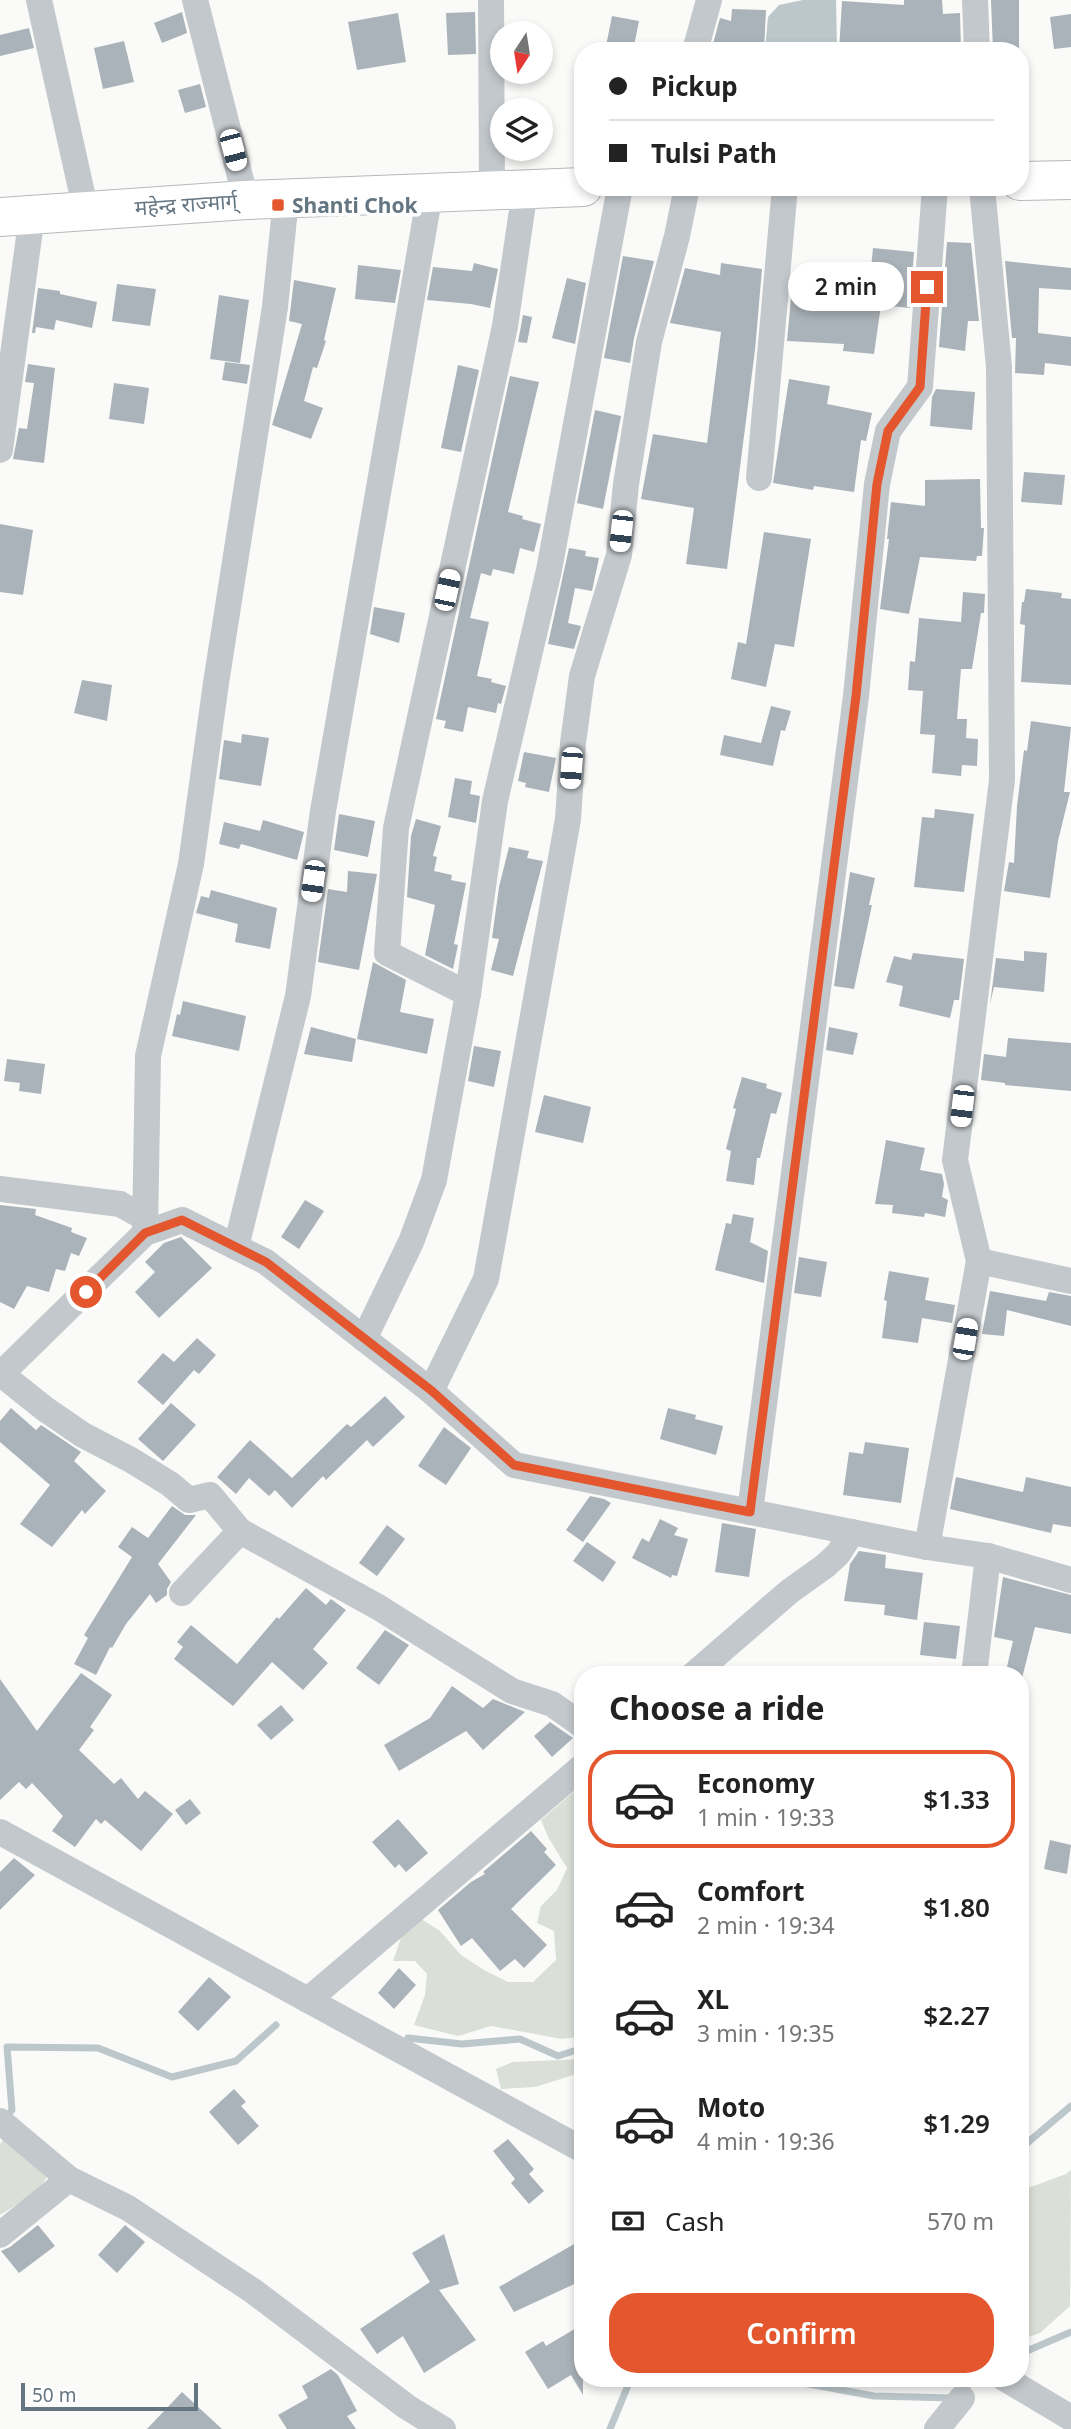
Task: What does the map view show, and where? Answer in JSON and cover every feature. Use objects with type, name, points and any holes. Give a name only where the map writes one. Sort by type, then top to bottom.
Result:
[{"type":"highway","points":[[1029,181],[1071,180]]},
{"type":"highway","name":"महेन्द्र राज्मार्ग्","points":[[16,216],[246,200],[574,187]]},
{"type":"street","points":[[40,0],[86,211]]},
{"type":"street","points":[[195,0],[246,200]]},
{"type":"street","points":[[468,994],[387,953],[396,828],[505,326],[509,191],[491,0]]},
{"type":"street","points":[[697,42],[709,0]]},
{"type":"street","points":[[975,0],[977,42]]},
{"type":"street","points":[[236,1247],[298,996],[323,811],[430,194]]},
{"type":"street","points":[[364,1339],[411,1242],[434,1180],[468,994],[495,801],[549,570],[618,196]]},
{"type":"street","points":[[432,1391],[486,1279],[568,819],[573,743],[582,676],[619,555],[626,484],[649,342],[685,196]]},
{"type":"street","points":[[759,478],[784,196]]},
{"type":"street","points":[[750,1512],[856,696],[877,484],[888,431],[920,387],[934,196]]},
{"type":"street","points":[[927,1547],[979,1261],[955,1160],[1002,780],[999,367],[983,196]]},
{"type":"street","points":[[145,1225],[148,1056],[191,864],[216,683],[275,307],[286,198]]},
{"type":"street","points":[[0,450],[16,216]]},
{"type":"street","points":[[0,1189],[120,1204],[145,1225]]},
{"type":"street","points":[[574,1720],[552,1704],[512,1691],[378,1607],[240,1531],[210,1495],[189,1500],[170,1484],[131,1460],[83,1435],[1,1375],[145,1225],[182,1220],[266,1262],[432,1391],[514,1465],[927,1547],[988,1556],[1071,1580]]},
{"type":"street","points":[[979,1261],[1071,1281]]},
{"type":"street","points":[[181,1593],[240,1531]]},
{"type":"street","points":[[703,1666],[790,1591],[825,1566],[838,1554],[852,1532]]},
{"type":"street","points":[[975,1666],[988,1556]]},
{"type":"street","points":[[308,2000],[574,1774]]},
{"type":"street","points":[[0,1832],[574,2145]]},
{"type":"street","points":[[0,2121],[69,2179],[128,2208],[253,2291],[407,2407],[443,2429]]},
{"type":"street","points":[[0,2235],[69,2179]]},
{"type":"street","points":[[1019,2387],[1071,2418]]},
{"type":"street","points":[[937,2429],[962,2398]]},
{"type":"shaded area","points":[[803,0],[836,0],[837,42],[766,42],[768,17],[779,5]]},
{"type":"shaded area","points":[[574,1792],[574,2037],[562,2039],[491,2026],[458,2036],[414,2025],[425,1995],[427,1974],[415,1961],[393,1961],[403,1932],[420,1918],[440,1931],[461,1955],[508,1982],[533,1982],[556,1960],[554,1931],[537,1923],[541,1906],[557,1890],[567,1868],[541,1820]]},
{"type":"shaded area","points":[[574,2059],[574,2075],[535,2087],[501,2089],[496,2069],[513,2062]]},
{"type":"shaded area","points":[[5,2137],[47,2176],[39,2191],[0,2215],[0,2144]]},
{"type":"shaded area","points":[[1071,2170],[1070,2306],[1040,2333],[1029,2337],[1029,2188]]},
{"type":"building","points":[[904,0],[942,0],[943,14],[960,13],[961,42],[840,42],[842,1],[904,5]]},
{"type":"building","points":[[991,0],[1019,0],[1019,42],[993,42]]},
{"type":"building","points":[[732,9],[766,10],[764,42],[713,42],[720,18],[731,21]]},
{"type":"building","points":[[182,12],[187,33],[162,43],[154,23]]},
{"type":"building","points":[[475,12],[476,54],[448,55],[446,13]]},
{"type":"building","points":[[398,13],[406,62],[357,70],[348,22]]},
{"type":"building","points":[[1071,14],[1071,47],[1054,49],[1050,17]]},
{"type":"building","points":[[612,16],[639,21],[635,42],[607,42]]},
{"type":"building","points":[[29,28],[34,48],[0,56],[0,35]]},
{"type":"building","points":[[124,41],[134,82],[103,89],[94,48]]},
{"type":"building","points":[[200,84],[206,107],[185,113],[178,90]]},
{"type":"building","points":[[947,242],[971,243],[979,321],[968,321],[965,351],[939,347]]},
{"type":"building","points":[[873,248],[914,252],[910,308],[881,305],[874,354],[843,351],[844,344],[787,341],[792,287],[841,290],[843,266],[871,269]]},
{"type":"building","points":[[623,256],[654,261],[630,363],[604,358]]},
{"type":"building","points":[[1005,261],[1071,268],[1071,290],[1039,288],[1038,333],[1071,337],[1071,366],[1045,363],[1044,375],[1015,373],[1016,338],[1012,338]]},
{"type":"building","points":[[474,263],[498,269],[490,308],[427,300],[433,267],[472,271]]},
{"type":"building","points":[[721,263],[762,269],[755,350],[727,569],[686,564],[694,508],[641,499],[653,434],[707,443],[721,332],[670,323],[685,268],[720,275]]},
{"type":"building","points":[[358,265],[401,270],[395,303],[355,299]]},
{"type":"building","points":[[567,278],[586,283],[575,344],[552,338]]},
{"type":"building","points":[[294,280],[336,288],[324,340],[326,341],[317,368],[313,367],[304,401],[323,408],[311,439],[272,425],[302,324],[289,321]]},
{"type":"building","points":[[117,284],[156,289],[150,326],[112,321]]},
{"type":"building","points":[[38,288],[60,291],[60,294],[97,302],[92,328],[56,320],[54,330],[36,327],[35,333],[32,333]]},
{"type":"building","points":[[219,295],[249,300],[240,363],[210,359]]},
{"type":"building","points":[[523,315],[532,317],[527,343],[518,342]]},
{"type":"building","points":[[225,362],[250,365],[247,384],[222,380]]},
{"type":"building","points":[[28,364],[55,368],[44,463],[13,459],[19,428],[27,429],[34,383],[25,382]]},
{"type":"building","points":[[458,365],[479,370],[461,452],[441,448]]},
{"type":"building","points":[[510,376],[539,382],[508,512],[541,524],[534,552],[520,548],[514,574],[493,569],[491,576],[481,573],[470,618],[489,622],[477,676],[506,686],[496,713],[468,707],[463,732],[444,728],[446,721],[436,719]]},
{"type":"building","points":[[789,379],[830,386],[827,404],[872,413],[866,441],[861,440],[854,492],[814,486],[813,490],[773,483]]},
{"type":"building","points":[[114,383],[149,388],[144,424],[109,419]]},
{"type":"building","points":[[936,389],[975,392],[972,430],[930,426],[932,397]]},
{"type":"building","points":[[595,410],[621,416],[603,509],[577,503]]},
{"type":"building","points":[[1024,472],[1065,475],[1062,505],[1021,502]]},
{"type":"building","points":[[980,479],[981,528],[984,528],[982,556],[977,556],[976,561],[920,557],[909,614],[880,609],[891,502],[925,506],[925,480]]},
{"type":"building","points":[[0,524],[33,530],[23,595],[0,592]]},
{"type":"building","points":[[764,532],[811,539],[794,647],[775,644],[766,687],[731,679],[738,642],[746,644]]},
{"type":"building","points":[[569,548],[586,551],[585,556],[599,558],[592,591],[575,588],[568,623],[581,626],[574,649],[548,644]]},
{"type":"building","points":[[1026,589],[1062,593],[1061,598],[1071,599],[1071,685],[1021,682],[1025,625],[1020,624]]},
{"type":"building","points":[[963,592],[985,594],[984,613],[981,613],[972,669],[961,669],[957,719],[967,719],[966,738],[978,739],[977,766],[962,765],[961,776],[932,773],[935,735],[920,734],[923,691],[908,690],[910,661],[915,662],[919,618],[961,622]]},
{"type":"building","points":[[374,607],[405,613],[399,643],[370,634]]},
{"type":"building","points":[[82,680],[112,685],[107,721],[74,713]]},
{"type":"building","points":[[771,706],[791,711],[785,731],[781,730],[773,766],[720,755],[724,735],[761,743]]},
{"type":"building","points":[[1031,721],[1071,727],[1064,792],[1070,792],[1058,841],[1050,898],[1004,891],[1009,862],[1014,863],[1017,806],[1024,750],[1027,751]]},
{"type":"building","points":[[242,734],[269,738],[261,786],[219,779],[224,740],[241,743]]},
{"type":"building","points":[[524,752],[556,758],[549,792],[525,787],[526,783],[518,781]]},
{"type":"building","points":[[455,778],[472,781],[470,794],[480,796],[476,823],[448,817]]},
{"type":"building","points":[[935,809],[974,814],[964,892],[914,887],[922,817],[934,818]]},
{"type":"building","points":[[339,814],[375,821],[368,857],[334,850]]},
{"type":"building","points":[[416,819],[441,826],[433,856],[437,857],[434,871],[452,875],[451,880],[466,883],[454,944],[458,945],[453,969],[425,955],[435,905],[407,897],[411,836]]},
{"type":"building","points":[[263,820],[304,832],[297,860],[241,844],[239,849],[219,844],[224,822],[260,831]]},
{"type":"building","points":[[509,847],[529,851],[527,858],[543,861],[513,976],[491,970],[499,939],[492,938],[499,887]]},
{"type":"building","points":[[348,871],[377,874],[359,970],[318,962],[328,889],[347,892]]},
{"type":"building","points":[[850,872],[875,878],[854,989],[834,986]]},
{"type":"building","points":[[211,890],[277,908],[270,949],[235,942],[238,924],[196,913],[201,896],[209,898]]},
{"type":"building","points":[[1024,951],[1047,953],[1044,992],[994,987],[990,1004],[996,958],[1024,961]]},
{"type":"building","points":[[913,953],[964,959],[959,1000],[954,1000],[950,1018],[899,1006],[903,986],[886,982],[894,956],[911,960]]},
{"type":"building","points":[[373,962],[406,980],[400,1012],[434,1019],[427,1054],[357,1039]]},
{"type":"building","points":[[183,1001],[246,1016],[239,1051],[172,1036]]},
{"type":"building","points":[[311,1027],[356,1039],[352,1062],[304,1054]]},
{"type":"building","points":[[829,1027],[858,1033],[853,1055],[826,1050]]},
{"type":"building","points":[[1008,1038],[1071,1043],[1071,1091],[981,1080],[984,1054],[1006,1057]]},
{"type":"building","points":[[474,1046],[501,1051],[494,1087],[468,1081]]},
{"type":"building","points":[[7,1059],[45,1064],[41,1094],[19,1091],[20,1083],[4,1081]]},
{"type":"building","points":[[742,1077],[767,1084],[766,1088],[782,1093],[776,1114],[771,1113],[760,1158],[757,1158],[754,1185],[726,1181],[731,1151],[726,1149]]},
{"type":"building","points":[[544,1095],[591,1107],[583,1143],[535,1132]]},
{"type":"building","points":[[886,1140],[925,1148],[920,1170],[942,1174],[942,1197],[948,1200],[945,1217],[925,1213],[924,1217],[892,1213],[893,1205],[875,1204]]},
{"type":"building","points":[[305,1200],[324,1211],[299,1249],[281,1237]]},
{"type":"building","points":[[0,1205],[36,1209],[35,1215],[72,1228],[71,1232],[87,1238],[79,1256],[71,1253],[65,1271],[56,1269],[49,1292],[27,1286],[14,1309],[0,1302]]},
{"type":"building","points":[[733,1214],[754,1218],[750,1242],[768,1251],[764,1283],[715,1270],[726,1223],[731,1224]]},
{"type":"building","points":[[181,1237],[212,1268],[159,1318],[135,1292],[155,1272],[145,1262],[164,1243]]},
{"type":"building","points":[[799,1257],[827,1262],[821,1297],[794,1293]]},
{"type":"building","points":[[889,1271],[929,1278],[925,1300],[955,1305],[952,1323],[922,1318],[918,1343],[882,1338]]},
{"type":"building","points":[[990,1291],[1046,1301],[1049,1292],[1071,1296],[1071,1326],[1007,1310],[1004,1336],[982,1334]]},
{"type":"building","points":[[197,1338],[216,1355],[199,1374],[194,1370],[163,1405],[137,1382],[163,1353],[174,1362]]},
{"type":"building","points":[[385,1396],[405,1417],[373,1447],[367,1440],[326,1480],[323,1476],[292,1508],[275,1490],[269,1496],[249,1478],[236,1494],[217,1477],[250,1440],[292,1478],[347,1424],[351,1427]]},
{"type":"building","points":[[171,1403],[196,1425],[163,1461],[138,1439]]},
{"type":"building","points":[[11,1408],[36,1430],[41,1425],[81,1452],[74,1461],[106,1491],[85,1514],[82,1510],[52,1547],[20,1524],[50,1485],[0,1442],[0,1421]]},
{"type":"building","points":[[668,1408],[723,1426],[716,1455],[660,1439]]},
{"type":"building","points":[[444,1427],[471,1448],[446,1485],[418,1466]]},
{"type":"building","points":[[865,1442],[909,1448],[901,1503],[843,1495],[849,1452],[863,1454]]},
{"type":"building","points":[[956,1477],[1023,1492],[1026,1477],[1071,1487],[1071,1527],[1053,1524],[1051,1533],[950,1509]]},
{"type":"building","points":[[590,1496],[611,1503],[583,1542],[566,1530]]},
{"type":"building","points":[[172,1506],[185,1515],[196,1515],[158,1564],[171,1582],[167,1595],[156,1603],[150,1594],[126,1624],[112,1648],[110,1647],[96,1675],[74,1664],[88,1638],[84,1635],[132,1557],[118,1547],[132,1527],[148,1538]]},
{"type":"building","points":[[660,1519],[678,1528],[674,1535],[688,1539],[677,1576],[672,1575],[671,1578],[632,1558],[642,1538],[649,1542]]},
{"type":"building","points":[[722,1523],[756,1529],[749,1577],[715,1572]]},
{"type":"building","points":[[387,1525],[405,1539],[377,1576],[359,1563]]},
{"type":"building","points":[[587,1542],[616,1562],[603,1582],[573,1561]]},
{"type":"building","points":[[859,1551],[886,1555],[885,1568],[923,1573],[917,1620],[884,1615],[885,1605],[844,1601],[850,1564]]},
{"type":"building","points":[[1003,1577],[1071,1595],[1071,1634],[1035,1627],[1025,1666],[1007,1666],[1013,1641],[994,1637]]},
{"type":"building","points":[[306,1588],[326,1605],[331,1599],[346,1610],[313,1649],[328,1663],[303,1690],[272,1662],[233,1706],[174,1659],[183,1647],[177,1642],[191,1625],[237,1664]]},
{"type":"building","points":[[924,1622],[960,1626],[956,1659],[920,1655]]},
{"type":"building","points":[[385,1630],[409,1645],[379,1685],[356,1668]]},
{"type":"building","points":[[81,1673],[112,1695],[90,1727],[94,1730],[79,1750],[114,1784],[121,1778],[138,1799],[145,1791],[173,1814],[141,1851],[105,1820],[101,1824],[96,1819],[75,1847],[52,1831],[63,1816],[32,1783],[26,1789],[19,1782],[0,1800],[0,1679],[37,1731]]},
{"type":"building","points":[[452,1686],[483,1708],[493,1699],[525,1712],[483,1750],[466,1731],[399,1771],[384,1745],[430,1718]]},
{"type":"building","points":[[281,1705],[294,1720],[271,1740],[257,1725]]},
{"type":"building","points":[[550,1722],[573,1738],[552,1757],[534,1736]]},
{"type":"building","points":[[190,1799],[201,1813],[186,1825],[175,1810]]},
{"type":"building","points":[[398,1819],[428,1853],[406,1872],[399,1864],[395,1868],[372,1842]]},
{"type":"building","points":[[531,1831],[547,1849],[544,1852],[556,1865],[511,1909],[547,1945],[524,1968],[515,1959],[500,1971],[472,1938],[461,1946],[438,1910],[471,1882],[485,1874],[483,1872]]},
{"type":"building","points":[[1050,1840],[1071,1845],[1067,1874],[1044,1869]]},
{"type":"building","points":[[14,1858],[35,1875],[0,1910],[0,1872]]},
{"type":"building","points":[[399,1968],[416,1985],[394,2009],[378,1993]]},
{"type":"building","points":[[209,1977],[231,1997],[198,2031],[178,2012]]},
{"type":"building","points":[[234,2089],[246,2102],[241,2106],[259,2126],[238,2145],[209,2112]]},
{"type":"building","points":[[508,2139],[534,2169],[529,2174],[544,2191],[529,2204],[511,2183],[515,2179],[493,2151]]},
{"type":"building","points":[[38,2225],[55,2246],[19,2273],[1,2251]]},
{"type":"building","points":[[125,2225],[145,2242],[117,2273],[98,2255]]},
{"type":"building","points":[[444,2234],[459,2284],[439,2290],[476,2340],[424,2373],[403,2336],[377,2354],[360,2329],[430,2282],[412,2253]]},
{"type":"building","points":[[574,2244],[574,2284],[514,2312],[499,2287]]},
{"type":"building","points":[[574,2329],[574,2380],[571,2375],[548,2389],[525,2352],[543,2341],[546,2346]]},
{"type":"building","points":[[331,2369],[338,2375],[357,2411],[347,2416],[356,2429],[287,2429],[278,2415],[308,2398],[302,2386]]},
{"type":"building","points":[[182,2392],[222,2429],[147,2429]]},
{"type":"waterway","points":[[5,2118],[12,2110],[7,2047],[98,2048],[172,2077],[236,2061],[276,2025]]},
{"type":"waterway","points":[[408,2038],[462,2044],[520,2039],[558,2056],[574,2051]]},
{"type":"waterway","points":[[1029,2141],[1071,2106]]},
{"type":"waterway","points":[[1029,2350],[1071,2332]]},
{"type":"waterway","points":[[610,2429],[627,2387]]},
{"type":"waterway","points":[[825,2387],[874,2396],[952,2398]]},
{"type":"waterway","points":[[964,2393],[967,2387]]},
{"type":"place","name":"Shanti Chok","points":[[278,205]]},
{"type":"route","points":[[86,1292],[145,1233],[182,1220],[266,1262],[432,1391],[514,1465],[750,1512],[856,696],[877,484],[888,431],[920,387],[927,287]]}]
